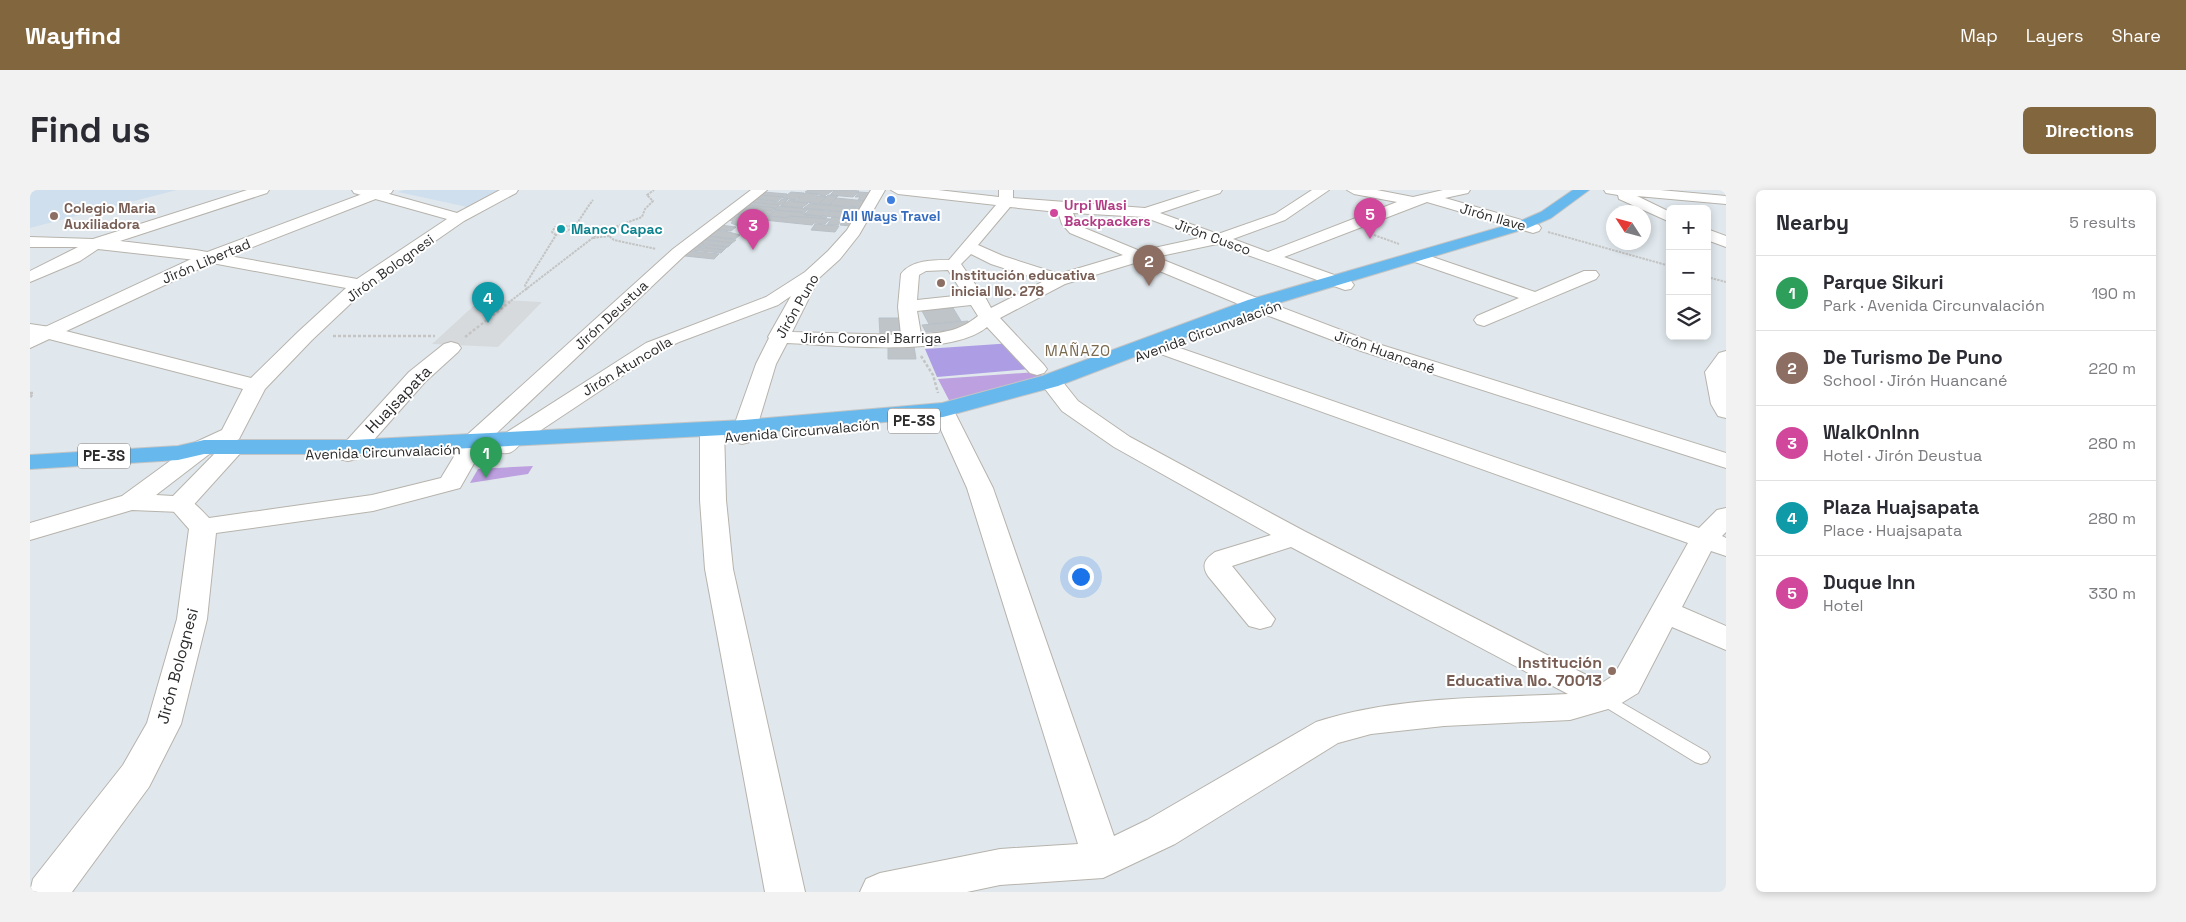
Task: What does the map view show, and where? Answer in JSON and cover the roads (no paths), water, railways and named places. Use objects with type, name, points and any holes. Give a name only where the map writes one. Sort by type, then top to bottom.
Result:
[{"type":"highway","name":"Avenida Circunvalación","points":[[1528,227],[1582,190]]},
{"type":"highway","name":"Avenida Circunvalación","points":[[30,462],[210,450],[351,450],[711,434],[945,414],[1047,379],[1156,346],[1261,307],[1528,227],[1557,217],[1596,190]]},
{"type":"street","points":[[30,266],[52,256],[262,190]]},
{"type":"street","name":"Jirón Bolognesi","points":[[180,504],[210,450],[256,386],[305,336],[360,285],[459,218],[510,190]]},
{"type":"street","name":"Jirón Deustua","points":[[203,527],[373,503],[448,485],[453,481],[473,444],[679,252],[760,190]]},
{"type":"street","name":"Jirón Puno","points":[[743,432],[766,364],[778,337],[811,276],[834,255],[853,232],[878,190]]},
{"type":"street","name":"Jirón Cusco","points":[[898,190],[1006,196],[1064,208],[1094,204],[1146,213],[1339,283]]},
{"type":"street","points":[[1146,213],[1215,190]]},
{"type":"street","name":"Jirón Coronel Barriga","points":[[778,337],[912,341],[944,339],[960,335],[981,324],[988,317],[1059,280],[1138,256],[1218,239],[1263,224],[1280,216],[1322,190]]},
{"type":"street","name":"Jirón Ilave","points":[[1354,190],[1419,200],[1528,227]]},
{"type":"street","points":[[1269,257],[1419,200],[1463,190]]},
{"type":"street","points":[[1611,190],[1726,200]]},
{"type":"street","points":[[1611,190],[1666,216]]},
{"type":"street","points":[[373,192],[459,218]]},
{"type":"street","name":"Jirón Libertad","points":[[30,342],[40,331],[208,258],[373,192]]},
{"type":"street","points":[[912,341],[907,307],[910,274],[922,268],[953,265],[1006,196]]},
{"type":"street","name":"Jirón Huancané","points":[[1064,208],[1070,224],[1076,230],[1261,307],[1368,347],[1726,462]]},
{"type":"street","points":[[1711,236],[1726,242]]},
{"type":"street","points":[[30,242],[96,243],[208,258],[360,285]]},
{"type":"street","points":[[30,277],[74,257],[96,243]]},
{"type":"street","points":[[968,246],[997,260],[1059,280]]},
{"type":"street","points":[[1425,257],[1533,298]]},
{"type":"street","points":[[953,265],[988,317],[1070,406],[1122,442],[1294,537],[1603,698]]},
{"type":"street","points":[[1484,320],[1590,275]]},
{"type":"street","name":"Jirón Atuncolla","points":[[509,443],[653,347],[672,338],[772,301],[811,276]]},
{"type":"street","points":[[907,307],[978,300]]},
{"type":"street","points":[[40,331],[256,386]]},
{"type":"street","name":"Huajsapata","points":[[351,450],[417,377],[444,342]]},
{"type":"street","points":[[880,892],[1000,868],[1103,860],[1161,832],[1328,732],[1371,721],[1444,713],[1570,707],[1603,698],[1626,684],[1664,611],[1718,534],[1156,346]]},
{"type":"street","points":[[1726,357],[1716,372],[1722,404],[1726,411]]},
{"type":"street","points":[[945,414],[980,488],[1103,860]]},
{"type":"street","points":[[711,434],[712,500],[719,569],[785,892]]},
{"type":"street","points":[[30,532],[130,502],[210,450]]},
{"type":"street","points":[[130,502],[180,504],[203,527]]},
{"type":"street","name":"Jirón Bolognesi","points":[[47,892],[136,776],[164,724],[192,619],[203,527]]},
{"type":"street","points":[[1260,619],[1218,570],[1218,563],[1224,558],[1294,537]]},
{"type":"street","points":[[1664,611],[1726,638]]},
{"type":"lane","points":[[1603,698],[1701,757]]},
{"type":"place","name":"All Ways Travel","points":[[891,200]]},
{"type":"place","name":"Urpi Wasi Backpackers","points":[[1054,213]]},
{"type":"place","name":"Colegio Maria Auxiliadora","points":[[54,216]]},
{"type":"place","name":"Manco Capac","points":[[561,229]]},
{"type":"place","name":"Duque Inn","points":[[1370,239]]},
{"type":"place","name":"WalkOnInn","points":[[753,250]]},
{"type":"place","name":"Institución educativa inicial No. 278","points":[[941,283]]},
{"type":"place","name":"De Turismo De Puno","points":[[1149,286]]},
{"type":"place","name":"Plaza Huajsapata","points":[[488,323]]},
{"type":"place","name":"Parque Sikuri","points":[[486,478]]},
{"type":"place","name":"Institución Educativa No. 70013","points":[[1612,671]]},
{"type":"district","name":"MAÑAZO","points":[[1078,351]]}]
